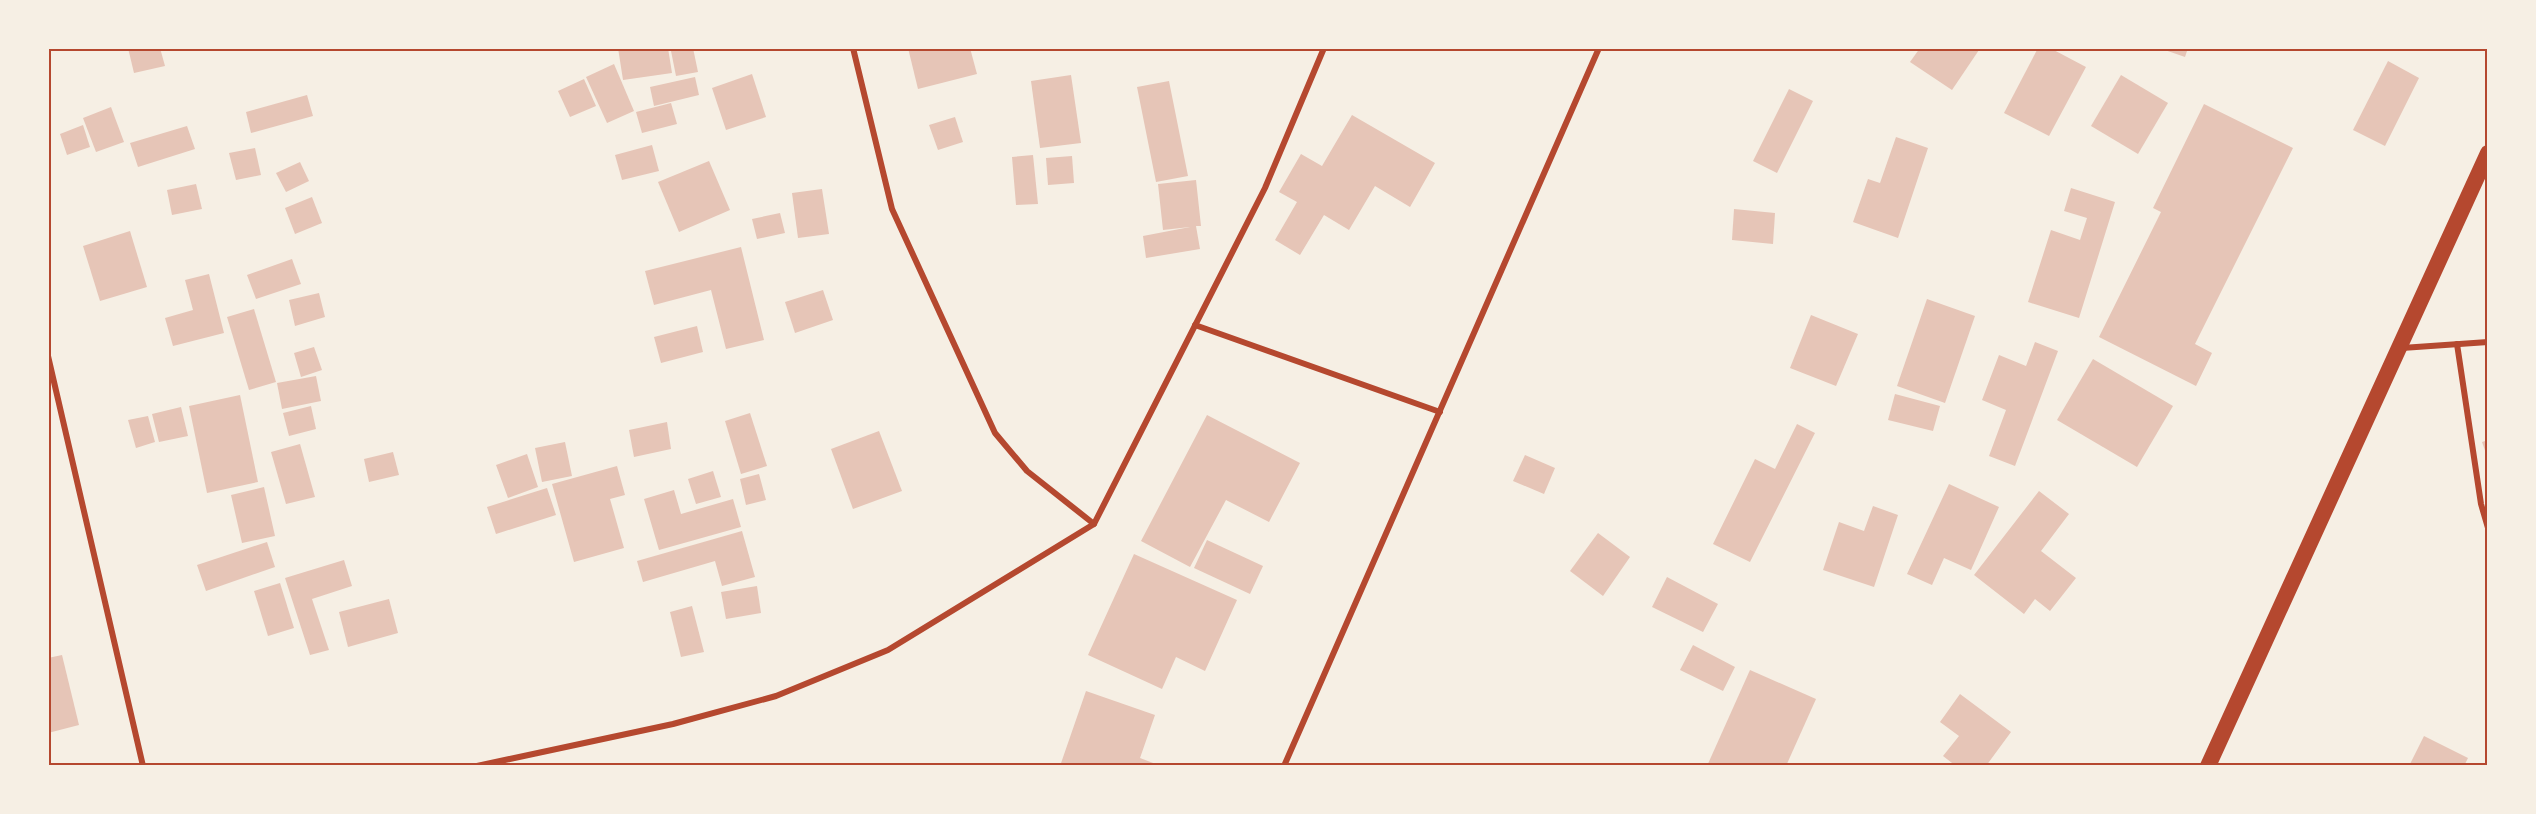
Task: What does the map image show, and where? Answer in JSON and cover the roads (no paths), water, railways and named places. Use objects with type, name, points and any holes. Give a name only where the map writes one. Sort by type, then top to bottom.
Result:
[{"type":"highway","points":[[2208,766],[2488,153]]},
{"type":"street","points":[[853,48],[892,209],[995,433],[1027,471],[1094,524]]},
{"type":"street","points":[[477,766],[673,724],[776,696],[888,650],[1094,524],[1265,188],[1324,48]]},
{"type":"street","points":[[1284,766],[1599,48]]},
{"type":"street","points":[[1195,325],[1440,412]]},
{"type":"street","points":[[2398,349],[2488,342]]},
{"type":"street","points":[[2457,344],[2481,504],[2488,528]]},
{"type":"street","points":[[48,356],[143,766]]}]
